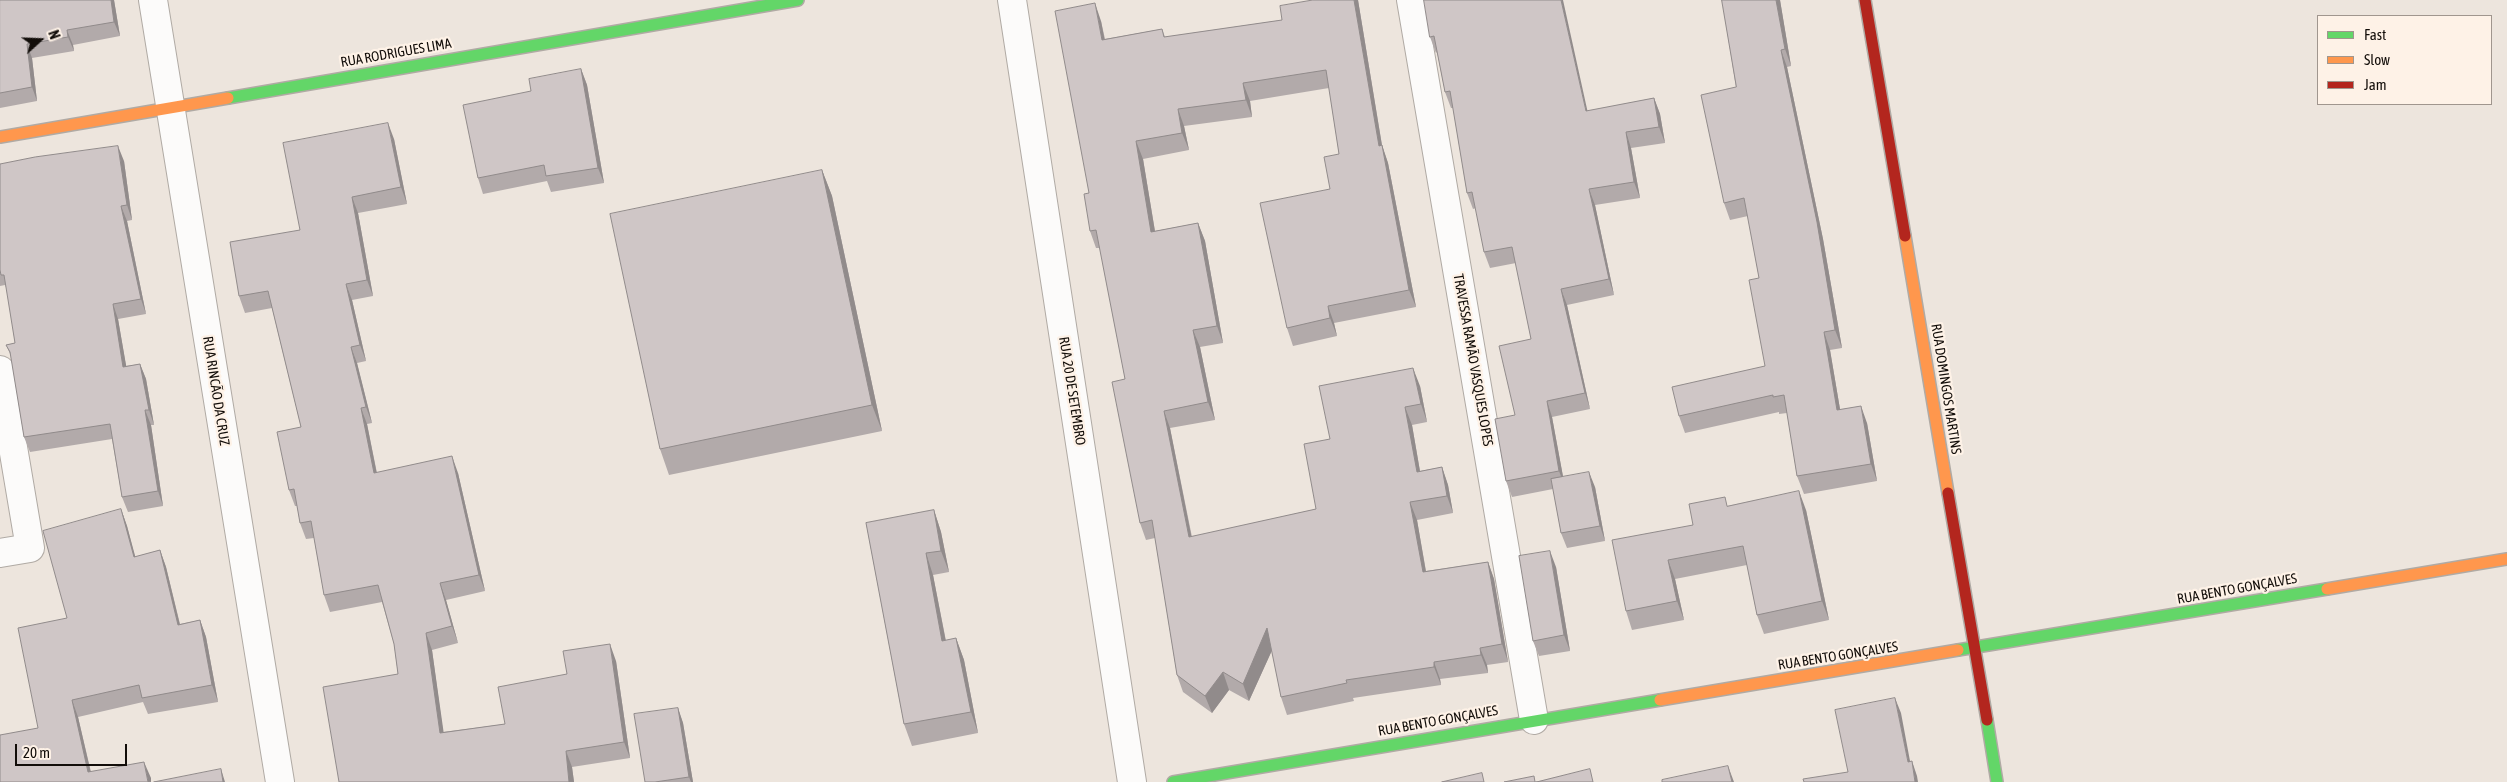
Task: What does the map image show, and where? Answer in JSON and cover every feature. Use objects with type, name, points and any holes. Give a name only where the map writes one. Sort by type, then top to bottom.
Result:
[{"type":"street","name":"RUA RINCÃO DA CRUZ","points":[[153,0],[280,782]]},
{"type":"street","name":"RUA RODRIGUES LIMA","points":[[0,137],[170,106],[798,0]]},
{"type":"street","name":"RUA 20 DE SETEMBRO","points":[[1012,0],[1132,782]]},
{"type":"street","name":"TRAVESSA RAMÃO VASQUES LOPES","points":[[1411,0],[1534,720]]},
{"type":"street","name":"RUA DOMINGOS MARTINS","points":[[1866,0],[1996,782]]},
{"type":"street","points":[[0,370],[30,548],[0,553]]},
{"type":"street","name":"RUA BENTO GONÇALVES","points":[[1173,782],[1534,720],[1974,649],[2507,559]]},
{"type":"building","points":[[0,0],[111,0],[114,22],[67,30],[68,37],[27,44],[32,87],[0,93]]},
{"type":"building","points":[[1313,0],[1354,0],[1379,146],[1382,145],[1409,290],[1328,306],[1330,318],[1287,328],[1260,203],[1330,189],[1324,157],[1339,154],[1326,70],[1243,83],[1246,100],[1178,109],[1182,133],[1136,141],[1151,232],[1198,223],[1217,326],[1193,330],[1208,402],[1164,411],[1189,537],[1316,509],[1304,444],[1330,439],[1319,386],[1413,368],[1421,404],[1405,407],[1417,472],[1442,467],[1447,496],[1410,502],[1423,572],[1488,562],[1502,644],[1480,648],[1481,655],[1434,662],[1434,667],[1346,680],[1347,683],[1281,697],[1267,628],[1243,684],[1223,672],[1205,696],[1177,675],[1152,520],[1140,523],[1112,382],[1125,379],[1096,230],[1090,231],[1084,194],[1089,193],[1055,11],[1095,3],[1102,40],[1162,29],[1164,37],[1282,20],[1280,6]]},
{"type":"building","points":[[1424,0],[1561,0],[1586,111],[1654,98],[1659,127],[1626,132],[1634,182],[1589,189],[1609,279],[1561,289],[1585,393],[1547,401],[1559,471],[1506,481],[1495,419],[1515,415],[1499,346],[1531,339],[1512,247],[1484,252],[1472,192],[1467,193],[1450,91],[1445,92],[1434,36],[1430,37]]},
{"type":"building","points":[[1722,0],[1776,0],[1785,49],[1781,50],[1817,222],[1835,330],[1824,332],[1837,410],[1861,406],[1871,464],[1797,476],[1784,395],[1773,397],[1773,395],[1679,416],[1672,387],[1765,366],[1749,280],[1759,278],[1744,198],[1724,203],[1701,95],[1736,87]]},
{"type":"building","points":[[581,69],[598,168],[546,176],[544,165],[478,178],[463,105],[531,91],[529,79]]},
{"type":"building","points":[[388,123],[401,187],[352,197],[367,280],[346,284],[360,345],[351,347],[366,407],[361,408],[374,473],[452,456],[479,575],[440,583],[452,626],[426,633],[440,733],[505,724],[498,687],[567,674],[563,651],[610,644],[624,742],[566,751],[569,782],[339,782],[323,687],[398,674],[394,644],[378,585],[324,595],[311,521],[300,523],[294,489],[289,490],[277,432],[301,427],[268,291],[239,296],[230,242],[300,230],[283,143]]},
{"type":"building","points":[[118,146],[127,205],[121,206],[141,299],[113,304],[123,367],[140,364],[149,410],[145,410],[158,491],[122,497],[110,424],[24,437],[10,352],[6,345],[15,343],[4,275],[1,275],[0,270],[0,164],[35,157]]},
{"type":"building","points":[[822,170],[872,405],[660,449],[610,214]]},
{"type":"building","points":[[1589,472],[1600,526],[1561,533],[1551,479]]},
{"type":"building","points":[[1799,491],[1822,601],[1757,615],[1743,546],[1668,560],[1677,601],[1626,611],[1612,540],[1693,525],[1689,504],[1725,497],[1727,506]]},
{"type":"building","points":[[121,509],[134,557],[160,550],[178,625],[200,620],[212,685],[142,698],[139,685],[72,700],[88,772],[144,762],[148,782],[0,782],[0,735],[38,728],[18,628],[67,618],[43,531]]},
{"type":"building","points":[[934,510],[941,551],[926,553],[942,641],[956,638],[971,712],[904,724],[866,523]]},
{"type":"building","points":[[1550,551],[1564,635],[1533,641],[1519,556]]},
{"type":"building","points":[[1895,698],[1908,762],[1912,761],[1915,782],[1804,782],[1803,779],[1848,772],[1835,710]]},
{"type":"building","points":[[678,708],[689,777],[645,782],[634,714]]},
{"type":"building","points":[[1728,766],[1732,782],[1662,782],[1662,780]]},
{"type":"building","points":[[221,769],[223,782],[154,782]]},
{"type":"building","points":[[1590,769],[1593,782],[1535,782]]},
{"type":"building","points":[[1482,773],[1484,782],[1442,782]]},
{"type":"building","points":[[1534,776],[1535,782],[1504,782]]},
{"type":"traffic: fast","points":[[228,98],[798,0]]},
{"type":"traffic: fast","points":[[1958,650],[2327,589]]},
{"type":"traffic: fast","points":[[1173,782],[1660,700]]},
{"type":"traffic: fast","points":[[1987,720],[1997,782]]},
{"type":"traffic: slow","points":[[0,137],[228,98]]},
{"type":"traffic: slow","points":[[1905,236],[1948,493]]},
{"type":"traffic: slow","points":[[2327,589],[2507,559]]},
{"type":"traffic: slow","points":[[1660,700],[1958,650]]},
{"type":"traffic: jam","points":[[1865,0],[1905,236]]},
{"type":"traffic: jam","points":[[1948,493],[1987,720]]}]
